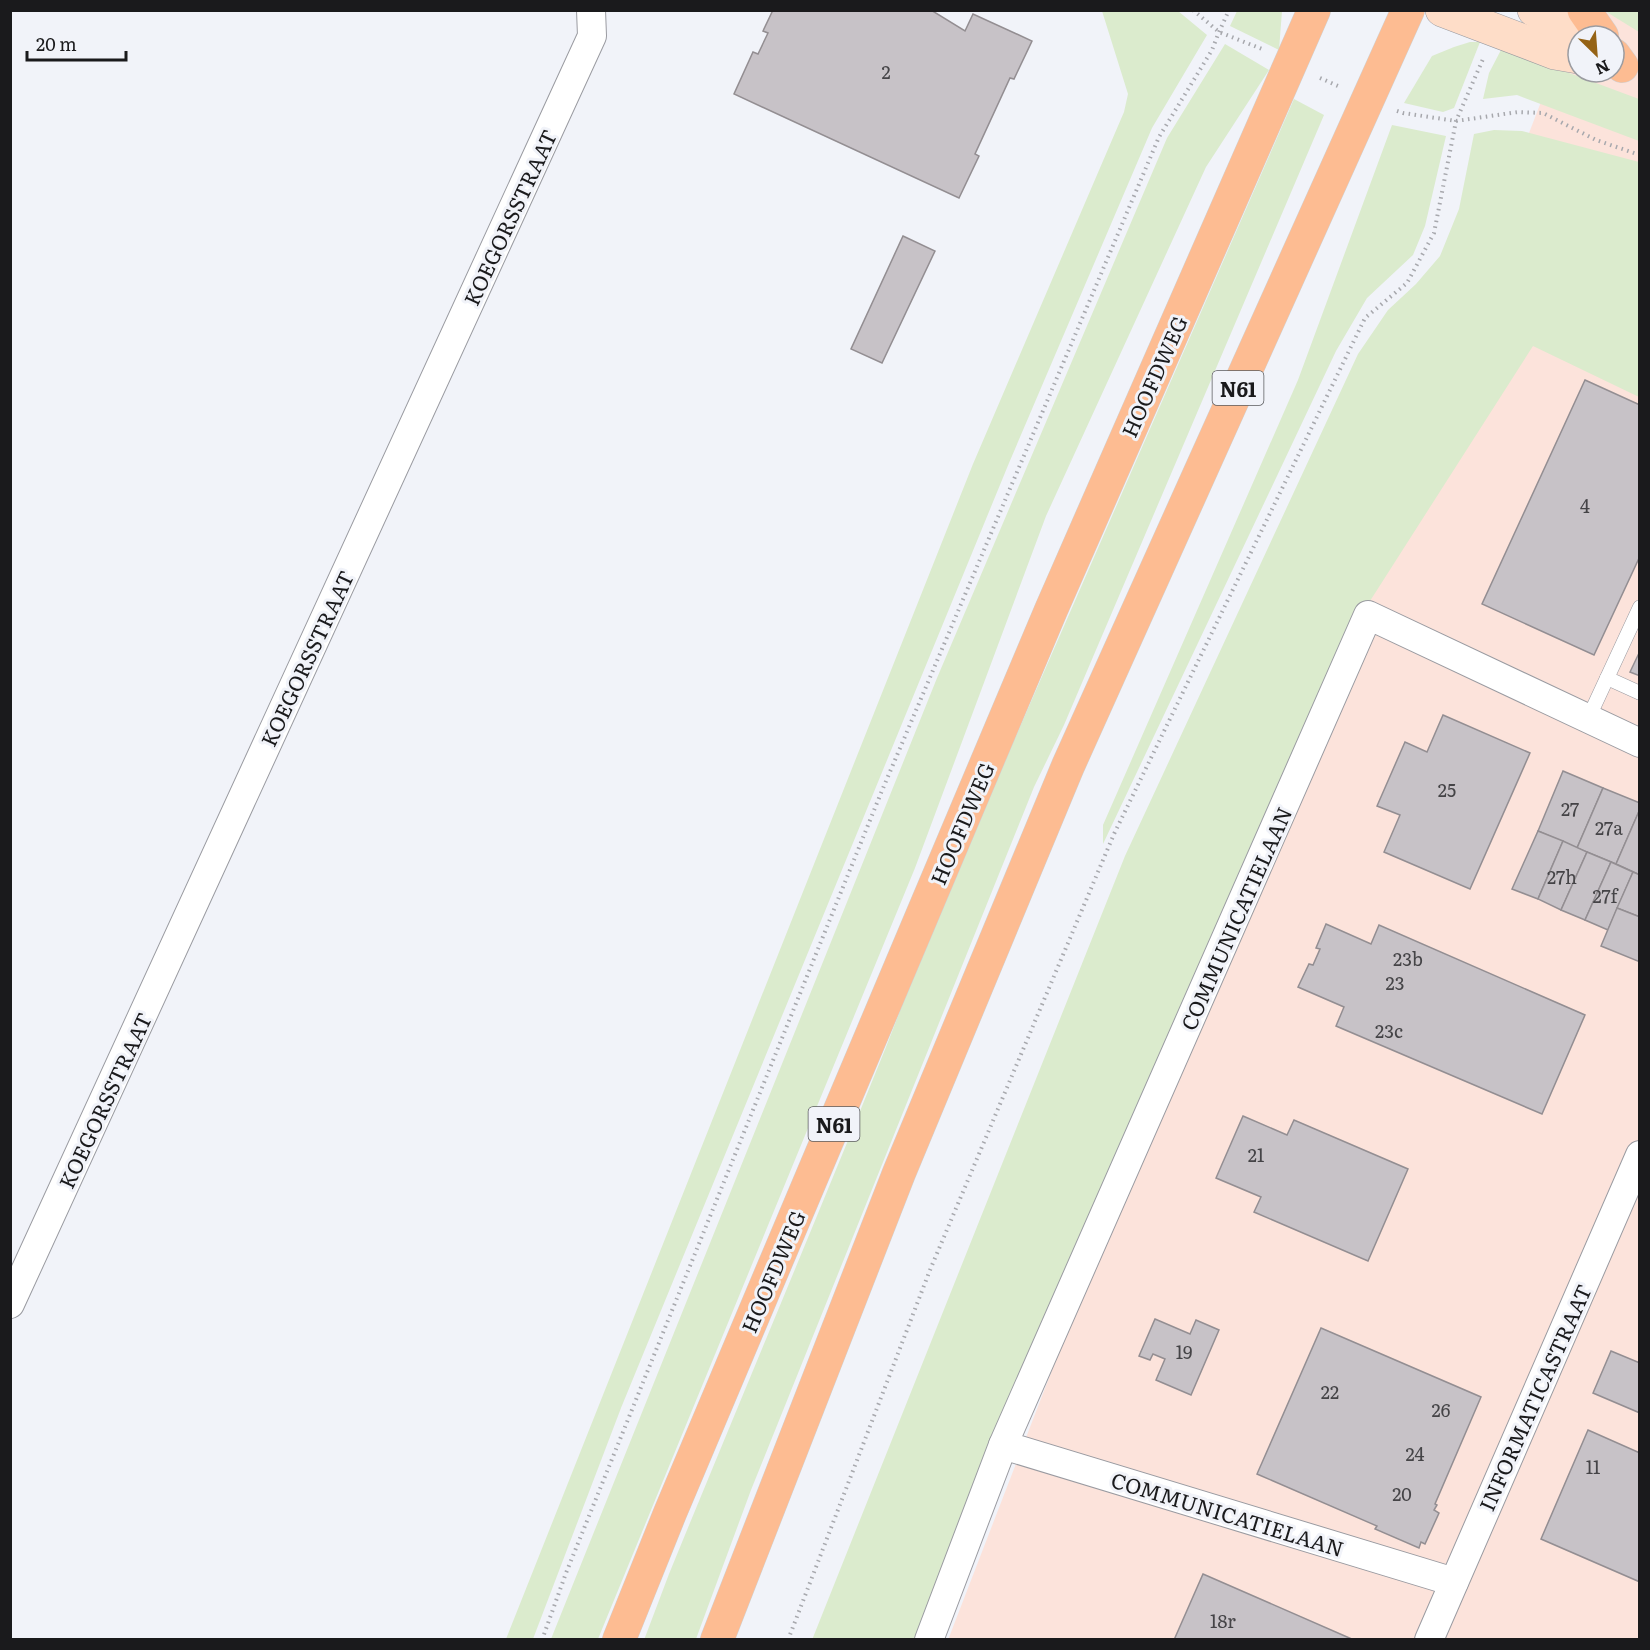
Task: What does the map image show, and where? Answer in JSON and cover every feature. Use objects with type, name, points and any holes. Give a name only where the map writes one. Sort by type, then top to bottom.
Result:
[{"type":"main road","name":"HOOFDWEG","points":[[619,1640],[1046,621],[1314,10]]},
{"type":"main road","name":"N61","points":[[717,1640],[899,1173],[1064,777],[1408,10]]},
{"type":"main road","points":[[1442,10],[1555,53],[1566,55]]},
{"type":"main road","points":[[1534,10],[1566,29]]},
{"type":"main road","points":[[1584,10],[1594,24]]},
{"type":"street","name":"KOEGORSSTRAAT","points":[[10,1304],[592,36],[591,10]]},
{"type":"street","name":"COMMUNICATIELAAN","points":[[929,1640],[1003,1445],[1368,615],[1640,743]]},
{"type":"street","name":"INFORMATICASTRAAT","points":[[1429,1640],[1640,1155]]},
{"type":"street","name":"COMMUNICATIELAAN","points":[[1003,1445],[1454,1582]]},
{"type":"lane","points":[[1588,719],[1640,608]]},
{"type":"lane","points":[[1607,678],[1640,693]]},
{"type":"path","points":[[1193,10],[1218,32],[1265,50],[1290,64],[1402,113],[1456,121],[1518,112],[1543,113],[1596,140],[1640,155]]},
{"type":"path","points":[[542,1640],[571,1562],[881,793],[1159,137],[1212,51],[1229,10]]},
{"type":"path","points":[[788,1640],[930,1270],[1114,834],[1365,318],[1407,283],[1434,233],[1456,121],[1497,31]]},
{"type":"shaded area","points":[[1576,11],[1639,11],[1639,1639],[948,1640],[1566,37],[1566,84],[1626,84],[1626,24],[1571,24]]},
{"type":"green space","points":[[1102,11],[1178,11],[1207,35],[1152,128],[1009,463],[621,1408],[533,1639],[506,1639],[973,464],[1124,112],[1128,94]]},
{"type":"green space","points":[[1237,11],[1282,11],[1279,50],[1230,26]]},
{"type":"green space","points":[[1605,11],[1639,11],[1639,32]]},
{"type":"green space","points":[[1470,42],[1480,42],[1454,108],[1443,112],[1404,103],[1432,56]]},
{"type":"green space","points":[[1225,44],[1269,70],[1206,167],[1046,516],[915,868],[598,1639],[551,1639],[937,678],[1167,138]]},
{"type":"green space","points":[[1502,48],[1566,72],[1566,84],[1599,84],[1639,99],[1639,141],[1517,95],[1483,99],[1489,73]]},
{"type":"green space","points":[[1294,99],[1324,115],[1064,725],[1034,787],[751,1490],[696,1639],[644,1640],[886,1047],[963,851],[1016,736]]},
{"type":"green space","points":[[1392,125],[1446,136],[1425,226],[1413,255],[1367,298],[1336,351],[1103,844],[1103,825],[1298,380]]},
{"type":"green space","points":[[1494,130],[1522,131],[1639,162],[1639,397],[1533,346],[1370,601],[990,1440],[915,1639],[812,1640],[1125,856],[1358,354],[1388,310],[1416,284],[1440,256],[1459,209],[1474,134]]},
{"type":"building","points":[[773,10],[931,10],[965,31],[973,14],[1032,41],[1014,79],[1010,78],[975,154],[979,156],[959,198],[734,94],[753,52],[758,54],[768,33],[763,31]]},
{"type":"building","points":[[903,236],[935,251],[882,363],[851,349]]},
{"type":"building","points":[[1585,380],[1640,405],[1640,556],[1594,655],[1482,604]]},
{"type":"building","points":[[1640,651],[1640,676],[1630,672]]},
{"type":"building","points":[[1443,715],[1530,753],[1470,889],[1384,852],[1400,815],[1377,806],[1405,742],[1427,752]]},
{"type":"building","points":[[1563,771],[1603,788],[1577,848],[1538,831]]},
{"type":"building","points":[[1603,788],[1640,803],[1640,809],[1616,864],[1577,848]]},
{"type":"building","points":[[1640,809],[1640,875],[1616,864]]},
{"type":"building","points":[[1538,831],[1563,841],[1538,899],[1512,889]]},
{"type":"building","points":[[1563,841],[1587,852],[1561,910],[1538,899]]},
{"type":"building","points":[[1587,852],[1611,862],[1585,920],[1561,910]]},
{"type":"building","points":[[1611,862],[1633,872],[1608,930],[1585,920]]},
{"type":"building","points":[[1633,872],[1640,875],[1640,917],[1617,908]]},
{"type":"building","points":[[1617,908],[1640,917],[1640,962],[1601,946]]},
{"type":"building","points":[[1326,924],[1371,944],[1379,925],[1585,1015],[1542,1114],[1336,1026],[1344,1007],[1298,987],[1309,964],[1313,965],[1320,949],[1316,948]]},
{"type":"building","points":[[1243,1116],[1287,1135],[1294,1120],[1408,1169],[1368,1261],[1254,1212],[1261,1197],[1216,1178]]},
{"type":"building","points":[[1155,1319],[1190,1334],[1196,1320],[1219,1330],[1191,1395],[1156,1380],[1165,1359],[1153,1354],[1150,1360],[1139,1356]]},
{"type":"building","points":[[1321,1328],[1481,1397],[1435,1504],[1437,1505],[1434,1510],[1439,1513],[1425,1544],[1421,1542],[1419,1548],[1375,1529],[1377,1526],[1257,1474]]},
{"type":"building","points":[[1611,1351],[1640,1363],[1640,1413],[1593,1393]]},
{"type":"building","points":[[1588,1430],[1640,1453],[1640,1582],[1541,1539]]},
{"type":"building","points":[[1203,1574],[1354,1640],[1174,1640]]}]
